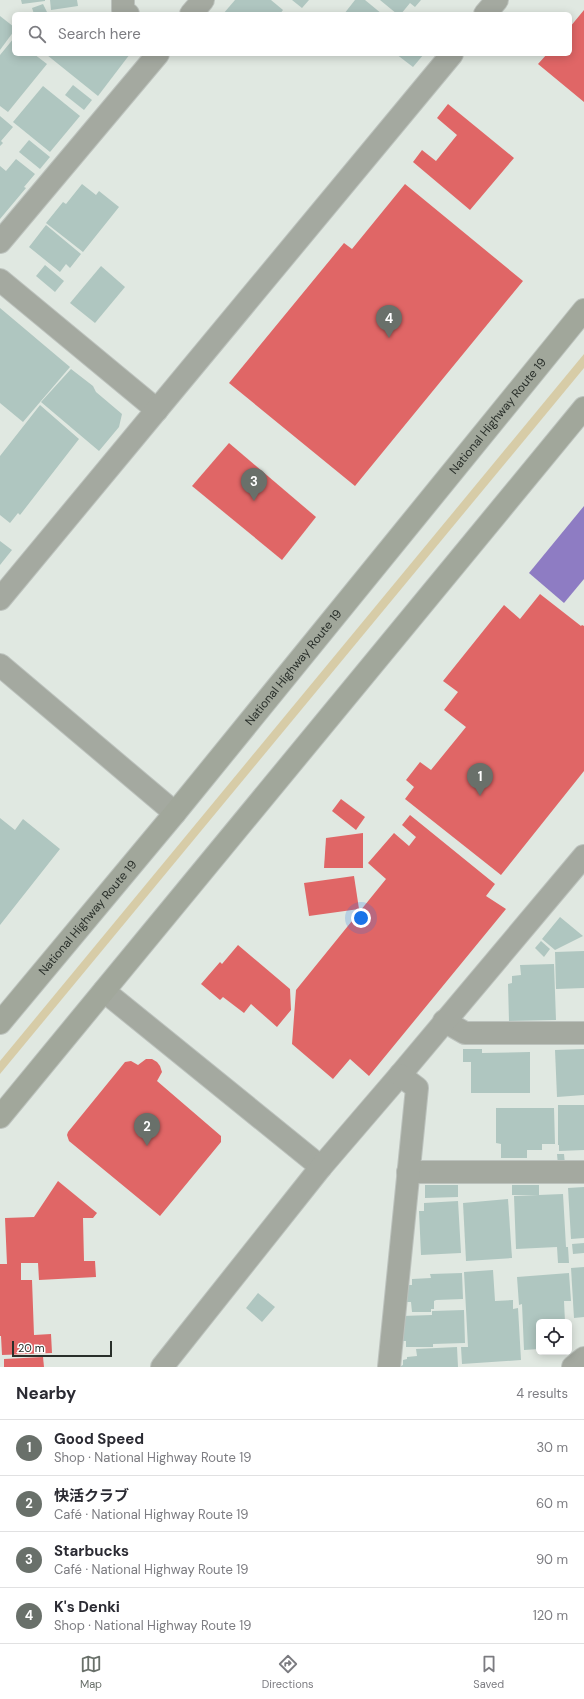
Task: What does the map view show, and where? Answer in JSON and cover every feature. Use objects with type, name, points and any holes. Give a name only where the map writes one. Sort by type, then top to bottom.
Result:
[{"type":"highway","name":"National Highway Route 19","points":[[0,1023],[175,813],[584,310]]},
{"type":"highway","points":[[0,1117],[584,408]]},
{"type":"street","points":[[122,0],[122,10],[125,12]]},
{"type":"street","points":[[193,12],[203,0]]},
{"type":"street","points":[[487,12],[497,0]]},
{"type":"street","points":[[0,242],[156,56]]},
{"type":"street","points":[[0,600],[450,56]]},
{"type":"street","points":[[0,280],[157,410]]},
{"type":"street","points":[[0,666],[175,813]]},
{"type":"street","points":[[162,1367],[322,1167],[584,856]]},
{"type":"street","points":[[104,991],[322,1167]]},
{"type":"street","points":[[444,1022],[465,1033],[584,1034]]},
{"type":"street","points":[[389,1367],[417,1088],[400,1076]]},
{"type":"street","points":[[408,1172],[584,1172]]},
{"type":"street","points":[[573,1367],[584,1358]]},
{"type":"shaded area","points":[[584,354],[584,368],[0,1074],[0,1061]]},
{"type":"building: Shops","points":[[584,10],[584,102],[538,64],[545,56],[572,56],[572,25]]},
{"type":"building: Shops","points":[[448,104],[514,158],[470,210],[413,162],[422,150],[436,161],[457,135],[437,118]]},
{"type":"building: Shops","points":[[405,184],[523,281],[355,486],[229,383],[344,243],[352,249]]},
{"type":"building: Shops","points":[[229,443],[316,517],[282,560],[192,486]]},
{"type":"building: Shops","points":[[540,594],[581,626],[584,626],[584,771],[501,875],[405,799],[414,787],[406,780],[420,762],[431,770],[466,727],[444,710],[458,692],[443,681],[504,605],[520,619]]},
{"type":"building: Shops","points":[[341,799],[365,817],[356,830],[332,811]]},
{"type":"building: Shops","points":[[410,815],[495,884],[486,896],[506,909],[369,1076],[350,1059],[333,1079],[292,1044],[296,990],[386,879],[368,863],[394,833],[409,846],[416,837],[402,825]]},
{"type":"building: Shops","points":[[363,833],[363,868],[324,868],[326,838]]},
{"type":"building: Shops","points":[[354,876],[359,909],[309,916],[304,883]]},
{"type":"building: Shops","points":[[238,945],[290,989],[291,1010],[277,1027],[251,1004],[244,1013],[223,997],[220,1000],[201,984],[220,962],[222,964]]},
{"type":"building: Shops","points":[[146,1059],[152,1059],[160,1066],[162,1072],[157,1081],[221,1136],[221,1142],[160,1216],[69,1141],[67,1135],[125,1062],[131,1061],[138,1065]]},
{"type":"building: Shops","points":[[58,1181],[97,1213],[93,1218],[83,1218],[84,1261],[95,1261],[96,1277],[39,1280],[38,1263],[21,1263],[21,1280],[32,1280],[34,1335],[51,1334],[52,1353],[2,1355],[0,1336],[0,1264],[7,1264],[5,1218],[34,1217]]},
{"type":"building: Shops","points":[[43,1357],[44,1367],[4,1367],[4,1359]]},
{"type":"building: Offices","points":[[584,506],[584,579],[564,603],[529,573]]},
{"type":"building: Other","points":[[21,0],[45,0],[45,1],[22,4]]},
{"type":"building: Other","points":[[50,0],[77,0],[78,6],[51,10]]},
{"type":"building: Other","points":[[235,0],[271,0],[283,10],[282,12],[225,12]]},
{"type":"building: Other","points":[[292,0],[309,0],[302,8]]},
{"type":"building: Other","points":[[355,0],[365,0],[380,12],[346,12]]},
{"type":"building: Other","points":[[380,0],[421,0],[415,7],[410,3],[403,12],[395,12]]},
{"type":"building: Other","points":[[43,4],[47,12],[33,12],[32,8]]},
{"type":"building: Other","points":[[0,16],[12,25],[12,34],[0,50]]},
{"type":"building: Other","points":[[12,40],[12,56],[37,56],[47,64],[8,112],[0,106],[0,55]]},
{"type":"building: Other","points":[[48,56],[128,56],[98,96]]},
{"type":"building: Other","points":[[399,56],[422,56],[413,67]]},
{"type":"building: Other","points":[[73,85],[92,100],[84,110],[65,95]]},
{"type":"building: Other","points":[[43,86],[80,116],[50,152],[13,122]]},
{"type":"building: Other","points":[[0,116],[13,127],[1,141],[3,143],[0,146]]},
{"type":"building: Other","points":[[29,140],[50,157],[40,169],[19,152]]},
{"type":"building: Other","points":[[16,159],[35,174],[24,187],[26,188],[0,219],[0,166],[6,171]]},
{"type":"building: Other","points":[[82,184],[96,195],[99,191],[119,207],[83,252],[46,223],[63,202],[66,204]]},
{"type":"building: Other","points":[[46,225],[81,254],[70,268],[66,264],[60,272],[29,247]]},
{"type":"building: Other","points":[[45,265],[64,281],[55,292],[36,276]]},
{"type":"building: Other","points":[[101,266],[125,287],[95,323],[70,303]]},
{"type":"building: Other","points":[[0,308],[70,367],[23,422],[0,403]]},
{"type":"building: Other","points":[[71,369],[93,386],[96,392],[122,414],[119,427],[99,451],[41,402]]},
{"type":"building: Other","points":[[40,405],[79,439],[20,515],[18,513],[10,523],[0,515],[0,456]]},
{"type":"building: Other","points":[[0,541],[12,550],[0,565]]},
{"type":"building: Other","points":[[0,818],[15,830],[23,819],[60,849],[0,925]]},
{"type":"building: Other","points":[[560,917],[583,936],[555,950],[542,939]]},
{"type":"building: Other","points":[[541,941],[550,949],[544,957],[535,948]]},
{"type":"building: Other","points":[[584,951],[584,988],[556,989],[555,952]]},
{"type":"building: Other","points":[[554,964],[556,1020],[509,1021],[508,984],[512,983],[512,976],[521,975],[520,965]]},
{"type":"building: Other","points":[[463,1049],[482,1049],[482,1053],[530,1052],[530,1093],[471,1093],[471,1062],[463,1062]]},
{"type":"building: Other","points":[[584,1049],[584,1095],[557,1097],[555,1050]]},
{"type":"building: Other","points":[[558,1105],[584,1105],[584,1150],[559,1151]]},
{"type":"building: Other","points":[[496,1108],[554,1108],[555,1144],[542,1144],[542,1150],[527,1150],[527,1158],[501,1158],[501,1144],[496,1143]]},
{"type":"building: Other","points":[[557,1154],[564,1154],[565,1164],[558,1165]]},
{"type":"building: Other","points":[[425,1185],[458,1185],[458,1197],[425,1198]]},
{"type":"building: Other","points":[[512,1185],[539,1185],[539,1195],[512,1195]]},
{"type":"building: Other","points":[[584,1187],[584,1238],[571,1239],[568,1188]]},
{"type":"building: Other","points":[[563,1194],[566,1247],[568,1247],[569,1263],[558,1263],[557,1247],[516,1249],[514,1196]]},
{"type":"building: Other","points":[[508,1199],[512,1258],[466,1261],[463,1203]]},
{"type":"building: Other","points":[[458,1201],[461,1253],[421,1255],[419,1211],[424,1211],[424,1203]]},
{"type":"building: Other","points":[[584,1243],[584,1253],[573,1254],[572,1244]]},
{"type":"building: Other","points":[[584,1267],[584,1317],[574,1318],[571,1268]]},
{"type":"building: Other","points":[[493,1270],[495,1301],[513,1300],[513,1309],[518,1308],[521,1360],[462,1364],[461,1347],[468,1347],[464,1272]]},
{"type":"building: Other","points":[[462,1273],[463,1299],[436,1300],[434,1301],[434,1309],[431,1309],[431,1312],[412,1312],[411,1302],[407,1302],[406,1285],[412,1285],[412,1279],[431,1278],[430,1274]]},
{"type":"building: Other","points":[[569,1273],[571,1301],[564,1301],[565,1319],[536,1319],[536,1349],[524,1350],[522,1304],[519,1305],[517,1277]]},
{"type":"building: Other","points":[[258,1293],[275,1307],[262,1322],[246,1308]]},
{"type":"building: Other","points":[[464,1310],[465,1343],[433,1344],[433,1347],[406,1347],[406,1341],[403,1341],[402,1316],[432,1315],[432,1311]]},
{"type":"building: Other","points":[[457,1347],[458,1367],[401,1367],[403,1365],[403,1360],[407,1359],[407,1357],[417,1356],[416,1349]]},
{"type":"place","name":"K's Denki","points":[[389,338]]},
{"type":"place","name":"Starbucks","points":[[254,501]]},
{"type":"place","name":"Good Speed","points":[[480,796]]},
{"type":"place","name":"快活クラブ","points":[[147,1146]]}]
